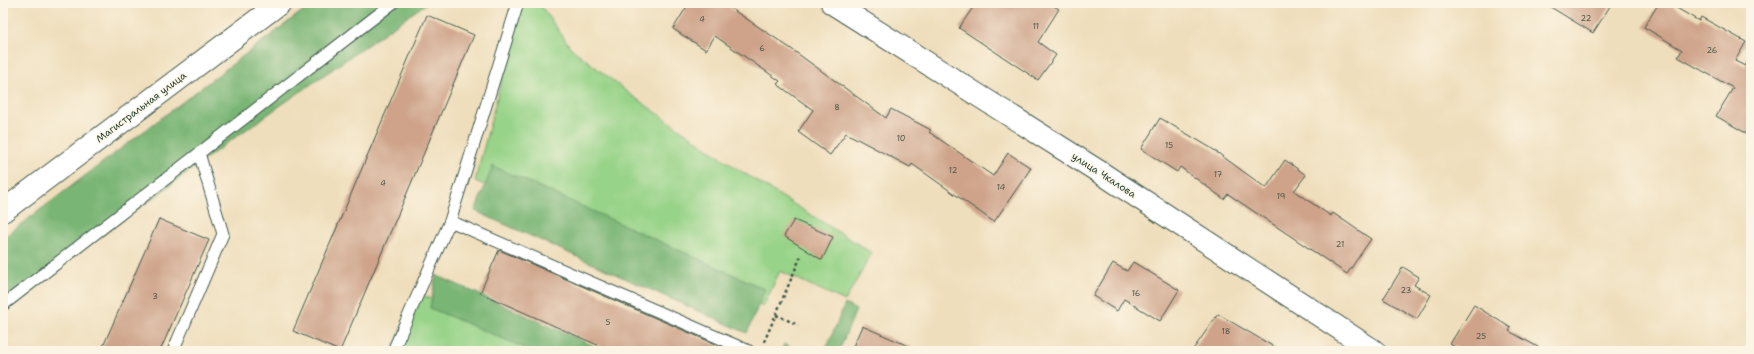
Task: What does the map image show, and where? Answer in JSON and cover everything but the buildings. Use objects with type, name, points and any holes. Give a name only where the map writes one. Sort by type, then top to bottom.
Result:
[{"type":"street","name":"Магистральная улица","points":[[3,211],[280,3]]},
{"type":"street","name":"улица Чкалова","points":[[832,3],[1098,171],[1374,351]]},
{"type":"lane","points":[[3,305],[393,3]]},
{"type":"lane","points":[[393,351],[450,222],[518,3]]},
{"type":"lane","points":[[173,351],[223,234],[199,153]]},
{"type":"lane","points":[[450,222],[749,351]]},
{"type":"path","points":[[764,344],[801,256]]},
{"type":"path","points":[[776,315],[798,325]]},
{"type":"green space","points":[[313,3],[427,3],[230,141],[3,309],[3,238]]},
{"type":"green space","points":[[518,3],[539,3],[571,48],[631,95],[739,170],[872,253],[845,301],[780,271],[763,307],[475,181],[514,32]]},
{"type":"green space","points":[[493,166],[765,289],[747,333],[475,211]]},
{"type":"green space","points":[[436,275],[605,351],[532,351],[430,308]]},
{"type":"green space","points":[[417,293],[554,351],[392,351]]},
{"type":"green space","points":[[845,304],[856,310],[839,351],[825,351]]},
{"type":"green space","points":[[784,344],[801,351],[781,351]]}]
